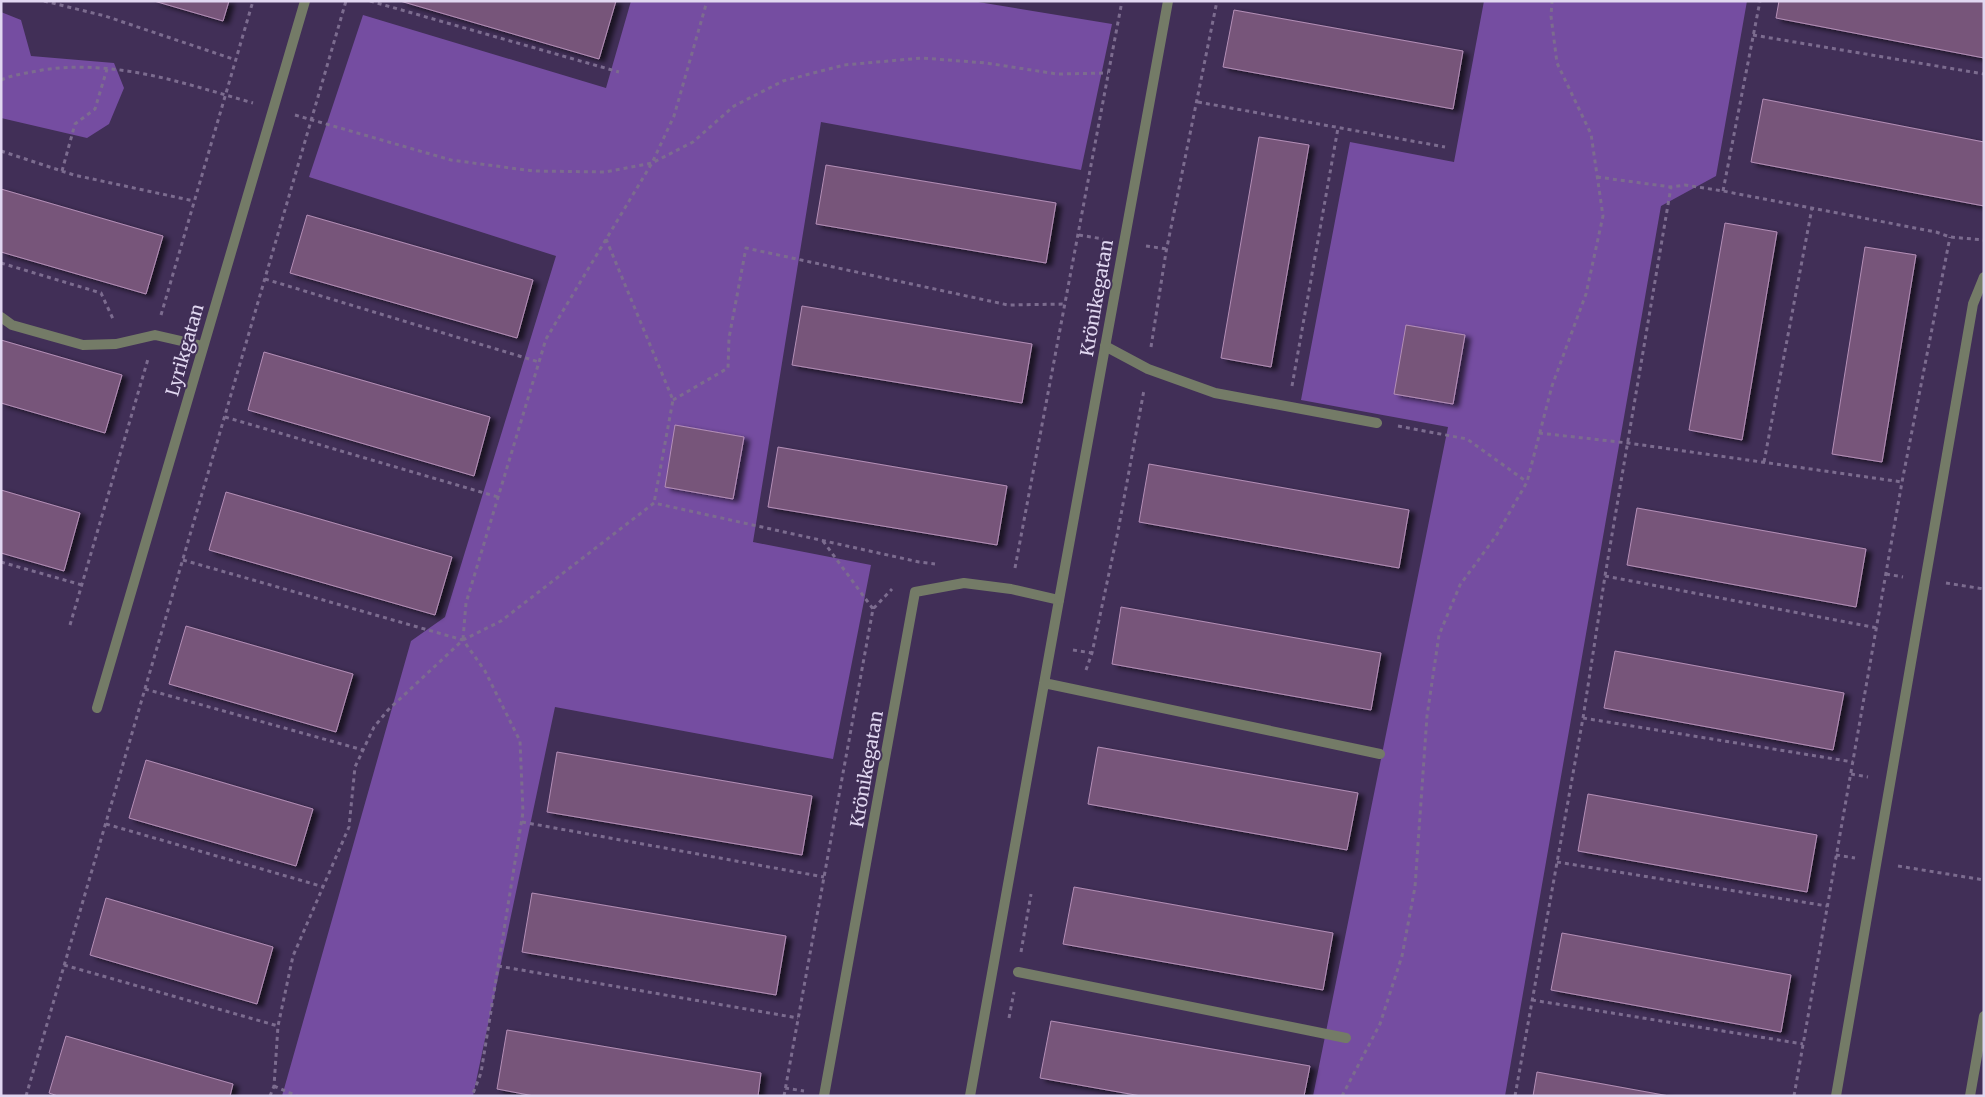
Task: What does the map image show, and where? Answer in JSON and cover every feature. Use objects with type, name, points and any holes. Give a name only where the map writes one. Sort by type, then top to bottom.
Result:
[{"type":"street","name":"Lyrikgatan","points":[[97,708],[305,1]]},
{"type":"street","name":"Krönikegatan","points":[[970,1096],[1168,1]]},
{"type":"street","points":[[1836,1096],[1973,304],[1984,278]]},
{"type":"street","points":[[1,317],[12,326],[83,345],[116,344],[156,334],[203,346]]},
{"type":"street","points":[[1105,346],[1148,370],[1215,393],[1377,423]]},
{"type":"street","name":"Krönikegatan","points":[[824,1096],[915,592],[964,584],[1011,590],[1059,600]]},
{"type":"street","points":[[1044,683],[1380,754]]},
{"type":"street","points":[[1018,972],[1346,1038]]},
{"type":"street","points":[[1970,1096],[1984,1016]]},
{"type":"path","points":[[44,1],[105,16],[236,60]]},
{"type":"path","points":[[26,1096],[346,1]]},
{"type":"path","points":[[370,1],[619,72]]},
{"type":"path","points":[[463,640],[466,603],[546,340],[652,163],[674,116],[707,1]]},
{"type":"path","points":[[1011,590],[1122,1]]},
{"type":"path","points":[[1079,690],[1092,653],[1118,531],[1148,370],[1166,252],[1217,1]]},
{"type":"path","points":[[1342,1096],[1380,1024],[1402,956],[1415,887],[1427,716],[1438,635],[1460,585],[1496,536],[1527,482],[1552,386],[1586,294],[1603,216],[1591,134],[1557,63],[1551,16],[1552,1]]},
{"type":"path","points":[[1723,191],[1760,1]]},
{"type":"path","points":[[1754,35],[1984,74]]},
{"type":"path","points":[[1,80],[12,75],[62,67],[120,68],[148,74],[450,160],[533,171],[605,172],[652,163],[693,142],[734,106],[783,81],[844,65],[922,58],[986,63],[1058,74],[1108,73]]},
{"type":"path","points":[[62,172],[74,124],[96,109],[107,68]]},
{"type":"path","points":[[1198,102],[1446,147]]},
{"type":"path","points":[[1288,407],[1338,128]]},
{"type":"path","points":[[1,151],[62,172],[194,201]]},
{"type":"path","points":[[1597,177],[1672,187],[1685,185],[1723,191],[1936,232],[1950,237],[1984,240]]},
{"type":"path","points":[[1515,1096],[1583,718],[1605,576],[1672,187]]},
{"type":"path","points":[[1764,462],[1812,208]]},
{"type":"path","points":[[1794,1096],[1902,482],[1950,237]]},
{"type":"path","points":[[270,1096],[274,1086],[278,1026],[293,956],[349,827],[355,767],[374,727],[388,710],[463,640],[501,621],[654,503],[673,400],[606,239]]},
{"type":"path","points":[[673,400],[728,368],[729,338],[746,248],[1008,305],[1066,304]]},
{"type":"path","points":[[1,264],[101,293],[124,342]]},
{"type":"path","points":[[265,279],[539,362]]},
{"type":"path","points":[[225,417],[498,497]]},
{"type":"path","points":[[1377,423],[1467,439],[1527,482]]},
{"type":"path","points":[[1539,433],[1628,443],[1902,482]]},
{"type":"path","points":[[654,503],[919,562],[938,564]]},
{"type":"path","points":[[822,541],[873,609]]},
{"type":"path","points":[[183,560],[463,640],[485,671],[520,741],[523,812],[480,1073],[472,1096]]},
{"type":"path","points":[[1,562],[82,585]]},
{"type":"path","points":[[912,568],[919,562]]},
{"type":"path","points":[[1007,564],[1016,564]]},
{"type":"path","points":[[1605,576],[1877,628]]},
{"type":"path","points":[[784,1096],[873,609],[893,589]]},
{"type":"path","points":[[145,689],[363,750]]},
{"type":"path","points":[[1583,718],[1853,762]]},
{"type":"path","points":[[522,822],[824,877]]},
{"type":"path","points":[[106,824],[324,888]]},
{"type":"path","points":[[1836,855],[1984,880]]},
{"type":"path","points":[[1557,862],[1827,906]]},
{"type":"path","points":[[1009,1020],[1031,894]]},
{"type":"path","points":[[64,965],[278,1026]]},
{"type":"path","points":[[498,966],[798,1018]]},
{"type":"path","points":[[1532,1000],[1803,1044]]},
{"type":"path","points":[[274,1086],[296,1096]]},
{"type":"shaded area","points":[[631,1],[972,1],[1112,24],[1081,170],[821,122],[753,542],[871,565],[833,759],[555,707],[473,1096],[282,1096],[411,641],[445,617],[556,256],[309,177],[363,15],[606,88]]},
{"type":"shaded area","points":[[1484,1],[1747,1],[1716,176],[1661,206],[1505,1096],[1313,1096],[1448,427],[1301,400],[1350,142],[1454,162]]},
{"type":"shaded area","points":[[1,12],[21,20],[31,56],[114,63],[124,88],[109,124],[87,138],[1,118]]},
{"type":"building","points":[[154,1],[229,1],[223,21]]},
{"type":"building","points":[[400,1],[616,1],[599,59]]},
{"type":"building","points":[[1779,1],[1984,1],[1984,58],[1776,18]]},
{"type":"building","points":[[1234,10],[1463,51],[1453,109],[1223,67]]},
{"type":"building","points":[[1763,99],[1984,142],[1984,206],[1751,162]]},
{"type":"building","points":[[1259,137],[1309,145],[1271,367],[1221,358]]},
{"type":"building","points":[[826,165],[1056,203],[1046,263],[816,224]]},
{"type":"building","points":[[1,189],[163,236],[146,294],[1,252]]},
{"type":"building","points":[[307,215],[533,280],[517,338],[290,273]]},
{"type":"building","points":[[1725,223],[1777,232],[1742,440],[1689,430]]},
{"type":"building","points":[[1865,247],[1916,255],[1882,462],[1832,454]]},
{"type":"building","points":[[802,306],[1032,344],[1022,403],[792,365]]},
{"type":"building","points":[[1406,325],[1465,335],[1453,404],[1394,394]]},
{"type":"building","points":[[1,340],[122,375],[105,433],[1,403]]},
{"type":"building","points":[[264,352],[490,417],[474,476],[248,410]]},
{"type":"building","points":[[675,425],[744,437],[733,499],[665,487]]},
{"type":"building","points":[[778,447],[1007,486],[997,545],[768,507]]},
{"type":"building","points":[[1149,464],[1409,510],[1399,568],[1139,522]]},
{"type":"building","points":[[1,490],[80,513],[64,571],[1,553]]},
{"type":"building","points":[[226,492],[452,557],[435,615],[209,550]]},
{"type":"building","points":[[1637,508],[1866,549],[1856,607],[1627,565]]},
{"type":"building","points":[[1121,607],[1381,653],[1371,710],[1112,664]]},
{"type":"building","points":[[186,626],[353,674],[336,732],[169,684]]},
{"type":"building","points":[[1615,651],[1844,693],[1833,750],[1604,708]]},
{"type":"building","points":[[1098,747],[1358,793],[1347,850],[1088,804]]},
{"type":"building","points":[[557,752],[812,796],[802,855],[547,812]]},
{"type":"building","points":[[146,760],[313,809],[296,866],[129,818]]},
{"type":"building","points":[[1588,794],[1817,835],[1807,892],[1578,851]]},
{"type":"building","points":[[1074,887],[1333,933],[1323,990],[1063,944]]},
{"type":"building","points":[[532,893],[786,936],[776,995],[522,952]]},
{"type":"building","points":[[106,898],[273,947],[257,1004],[90,955]]},
{"type":"building","points":[[1562,933],[1791,975],[1781,1032],[1551,990]]},
{"type":"building","points":[[1051,1021],[1310,1066],[1304,1096],[1141,1096],[1040,1078]]},
{"type":"building","points":[[507,1030],[761,1073],[758,1096],[534,1096],[497,1089]]},
{"type":"building","points":[[66,1036],[233,1084],[230,1096],[58,1096],[49,1093]]},
{"type":"building","points":[[1537,1072],[1669,1096],[1533,1096]]}]
